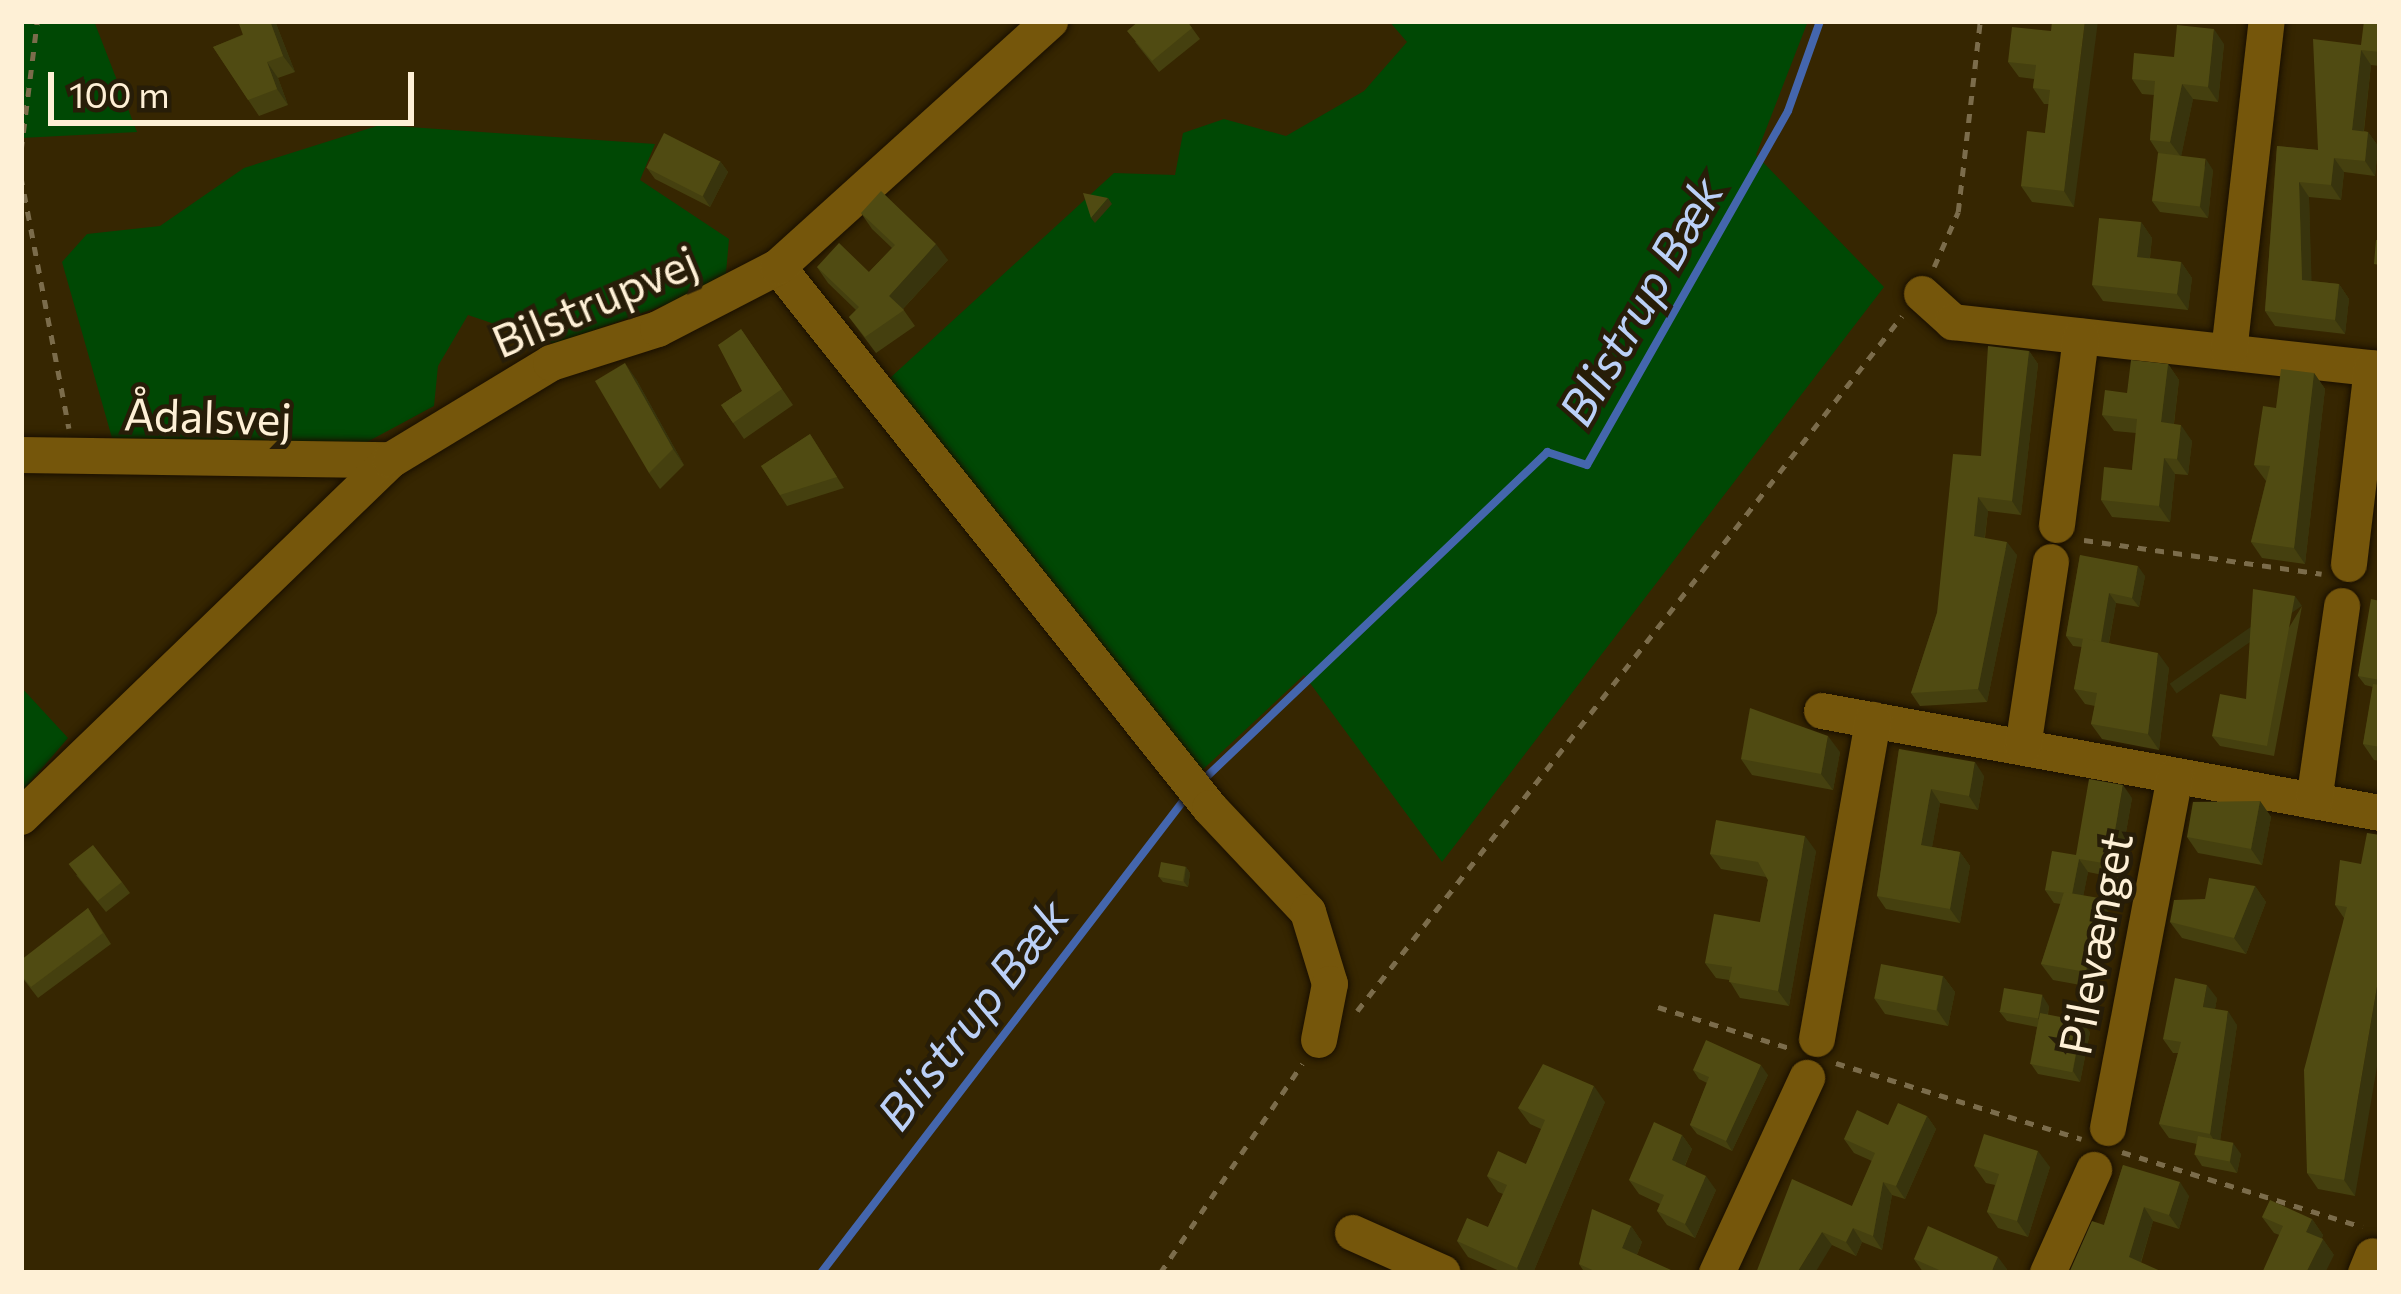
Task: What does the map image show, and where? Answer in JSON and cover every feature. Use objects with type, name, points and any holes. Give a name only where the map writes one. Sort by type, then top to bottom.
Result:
[{"type":"street","name":"Bilstrupvej","points":[[21,817],[391,460],[551,363],[658,328],[778,267],[1050,21]]},
{"type":"street","points":[[2229,352],[2267,21]]},
{"type":"street","points":[[778,267],[1210,808],[1308,912],[1330,984],[1319,1040]]},
{"type":"street","points":[[1922,294],[1953,322],[2376,369],[2314,801]]},
{"type":"street","points":[[2023,748],[2062,542],[2081,337]]},
{"type":"street","name":"Ådalsvej","points":[[21,455],[391,460]]},
{"type":"street","name":"Pilevænget","points":[[1822,711],[2380,813]]},
{"type":"street","points":[[1717,1273],[1809,1056],[1873,720]]},
{"type":"street","name":"Pilevænget","points":[[2108,1128],[2175,776]]},
{"type":"street","points":[[2048,1273],[2094,1170]]},
{"type":"street","points":[[1353,1233],[1443,1273]]},
{"type":"path","points":[[21,150],[37,21]]},
{"type":"path","points":[[1160,1273],[1319,1040],[1358,1010],[1922,294],[1958,212],[1981,21]]},
{"type":"path","points":[[21,176],[72,458]]},
{"type":"path","points":[[2062,542],[2346,582]]},
{"type":"path","points":[[1658,1007],[2373,1254]]},
{"type":"green space","points":[[21,21],[94,21],[137,132],[21,138]]},
{"type":"green space","points":[[1389,21],[1808,21],[1756,155],[1884,287],[1442,862],[1304,675],[1196,776],[878,389],[1114,173],[1175,175],[1183,133],[1224,119],[1286,136],[1364,91],[1407,42]]},
{"type":"green space","points":[[380,125],[655,144],[640,180],[729,239],[725,284],[554,344],[468,315],[438,366],[434,406],[367,442],[112,438],[62,262],[87,234],[160,226],[244,168]]},
{"type":"green space","points":[[21,687],[68,738],[21,793]]},
{"type":"building","points":[[238,21],[270,21],[283,56],[267,62],[277,89],[248,100],[213,47],[243,35]]},
{"type":"building","points":[[1139,21],[1187,21],[1192,28],[1152,61],[1127,31]]},
{"type":"building","points":[[2052,21],[2085,21],[2064,191],[2021,186],[2027,131],[2045,133],[2050,90],[2033,88],[2036,65],[2008,62],[2012,27],[2051,31]]},
{"type":"building","points":[[2364,21],[2380,21],[2380,52],[2361,50],[2352,130],[2368,132],[2365,161],[2334,158],[2331,185],[2299,182],[2302,280],[2339,284],[2335,320],[2265,311],[2277,146],[2318,150],[2313,39],[2361,45]]},
{"type":"building","points":[[2177,25],[2214,29],[2208,87],[2182,84],[2170,142],[2150,140],[2155,81],[2132,79],[2134,53],[2174,57]]},
{"type":"building","points":[[664,133],[720,162],[702,196],[646,168]]},
{"type":"building","points":[[2158,153],[2206,159],[2200,206],[2152,201]]},
{"type":"building","points":[[881,191],[936,244],[889,296],[904,310],[865,337],[849,317],[859,307],[817,267],[839,243],[869,272],[895,245],[861,213]]},
{"type":"building","points":[[1083,193],[1108,198],[1091,218]]},
{"type":"building","points":[[2099,218],[2141,222],[2137,257],[2181,262],[2177,294],[2092,285]]},
{"type":"building","points":[[2376,240],[2380,240],[2380,265],[2374,264]]},
{"type":"building","points":[[741,329],[782,389],[733,423],[721,405],[742,391],[718,345]]},
{"type":"building","points":[[1988,346],[2029,351],[2012,501],[1978,497],[1974,536],[2007,542],[1978,689],[1911,693],[1937,613],[1953,454],[1981,456]]},
{"type":"building","points":[[2131,360],[2168,364],[2161,422],[2181,425],[2177,459],[2164,458],[2159,506],[2101,500],[2104,467],[2132,470],[2137,419],[2102,415],[2105,390],[2127,393]]},
{"type":"building","points":[[625,363],[673,449],[649,473],[595,381]]},
{"type":"building","points":[[2281,369],[2314,373],[2294,548],[2251,542],[2270,466],[2254,465],[2263,406],[2276,408]]},
{"type":"building","points":[[810,434],[837,477],[780,495],[761,466]]},
{"type":"building","points":[[2080,555],[2138,566],[2132,598],[2109,593],[2101,642],[2066,636]]},
{"type":"building","points":[[2253,589],[2295,596],[2267,746],[2212,736],[2220,694],[2246,699]]},
{"type":"building","points":[[2371,599],[2380,601],[2380,680],[2358,676]]},
{"type":"building","points":[[2083,638],[2158,653],[2148,734],[2091,724],[2097,693],[2074,689]]},
{"type":"building","points":[[2373,684],[2380,685],[2380,747],[2363,744]]},
{"type":"building","points":[[1750,708],[1828,736],[1821,774],[1741,759]]},
{"type":"building","points":[[1899,749],[1975,762],[1969,796],[1931,789],[1921,845],[1960,852],[1950,909],[1877,896]]},
{"type":"building","points":[[2089,779],[2123,785],[2109,864],[2079,859],[2072,894],[2045,890],[2052,851],[2076,855]]},
{"type":"building","points":[[2260,801],[2251,849],[2187,837],[2193,802]]},
{"type":"building","points":[[1716,820],[1805,836],[1778,991],[1729,982],[1732,967],[1705,963],[1714,914],[1760,922],[1768,880],[1758,862],[1710,854]]},
{"type":"building","points":[[2367,833],[2380,835],[2380,969],[2344,1180],[2307,1173],[2304,1070],[2347,907],[2335,905],[2340,860],[2361,864]]},
{"type":"building","points":[[93,845],[122,882],[98,901],[69,864]]},
{"type":"building","points":[[1161,862],[1186,867],[1183,881],[1158,877]]},
{"type":"building","points":[[2209,878],[2255,886],[2234,938],[2170,922],[2174,900],[2205,899]]},
{"type":"building","points":[[2064,892],[2099,898],[2086,972],[2041,964]]},
{"type":"building","points":[[88,908],[103,933],[31,987],[21,975],[21,960]]},
{"type":"building","points":[[1881,964],[1943,976],[1936,1010],[1874,998]]},
{"type":"building","points":[[2175,978],[2207,985],[2203,1007],[2228,1011],[2210,1134],[2159,1124],[2181,1042],[2163,1039]]},
{"type":"building","points":[[2004,988],[2042,995],[2038,1018],[2000,1012]]},
{"type":"building","points":[[2040,1013],[2082,1021],[2072,1072],[2030,1064]]},
{"type":"building","points":[[1706,1040],[1761,1065],[1726,1141],[1690,1125],[1709,1077],[1693,1070]]},
{"type":"building","points":[[1543,1064],[1594,1086],[1517,1268],[1457,1241],[1467,1218],[1488,1227],[1507,1185],[1487,1176],[1498,1151],[1526,1164],[1545,1120],[1518,1108]]},
{"type":"building","points":[[1898,1103],[1927,1116],[1896,1186],[1883,1182],[1873,1236],[1853,1228],[1846,1242],[1822,1232],[1797,1273],[1756,1273],[1792,1179],[1852,1206],[1875,1153],[1844,1139],[1857,1110],[1888,1125]]},
{"type":"building","points":[[1654,1122],[1682,1135],[1672,1160],[1706,1176],[1685,1224],[1657,1211],[1664,1195],[1629,1180]]},
{"type":"building","points":[[1984,1134],[2038,1151],[2017,1221],[1987,1212],[1999,1174],[1974,1166]]},
{"type":"building","points":[[2198,1136],[2233,1143],[2230,1162],[2194,1155]]},
{"type":"building","points":[[2123,1165],[2180,1182],[2169,1215],[2144,1207],[2129,1257],[2165,1273],[2069,1273],[2092,1221],[2104,1225]]},
{"type":"building","points":[[2270,1200],[2312,1219],[2306,1232],[2323,1239],[2306,1273],[2262,1273],[2283,1226],[2262,1217]]},
{"type":"building","points":[[1592,1209],[1631,1226],[1622,1248],[1671,1270],[1669,1273],[1599,1273],[1579,1264]]},
{"type":"building","points":[[1928,1226],[1998,1257],[1991,1273],[1946,1273],[1914,1259]]},
{"type":"waterway","name":"Blistrup Bæk","points":[[1200,783],[1547,452],[1587,465],[1788,111],[1820,21]]},
{"type":"waterway","name":"Blistrup Bæk","points":[[821,1273],[1184,800]]}]
